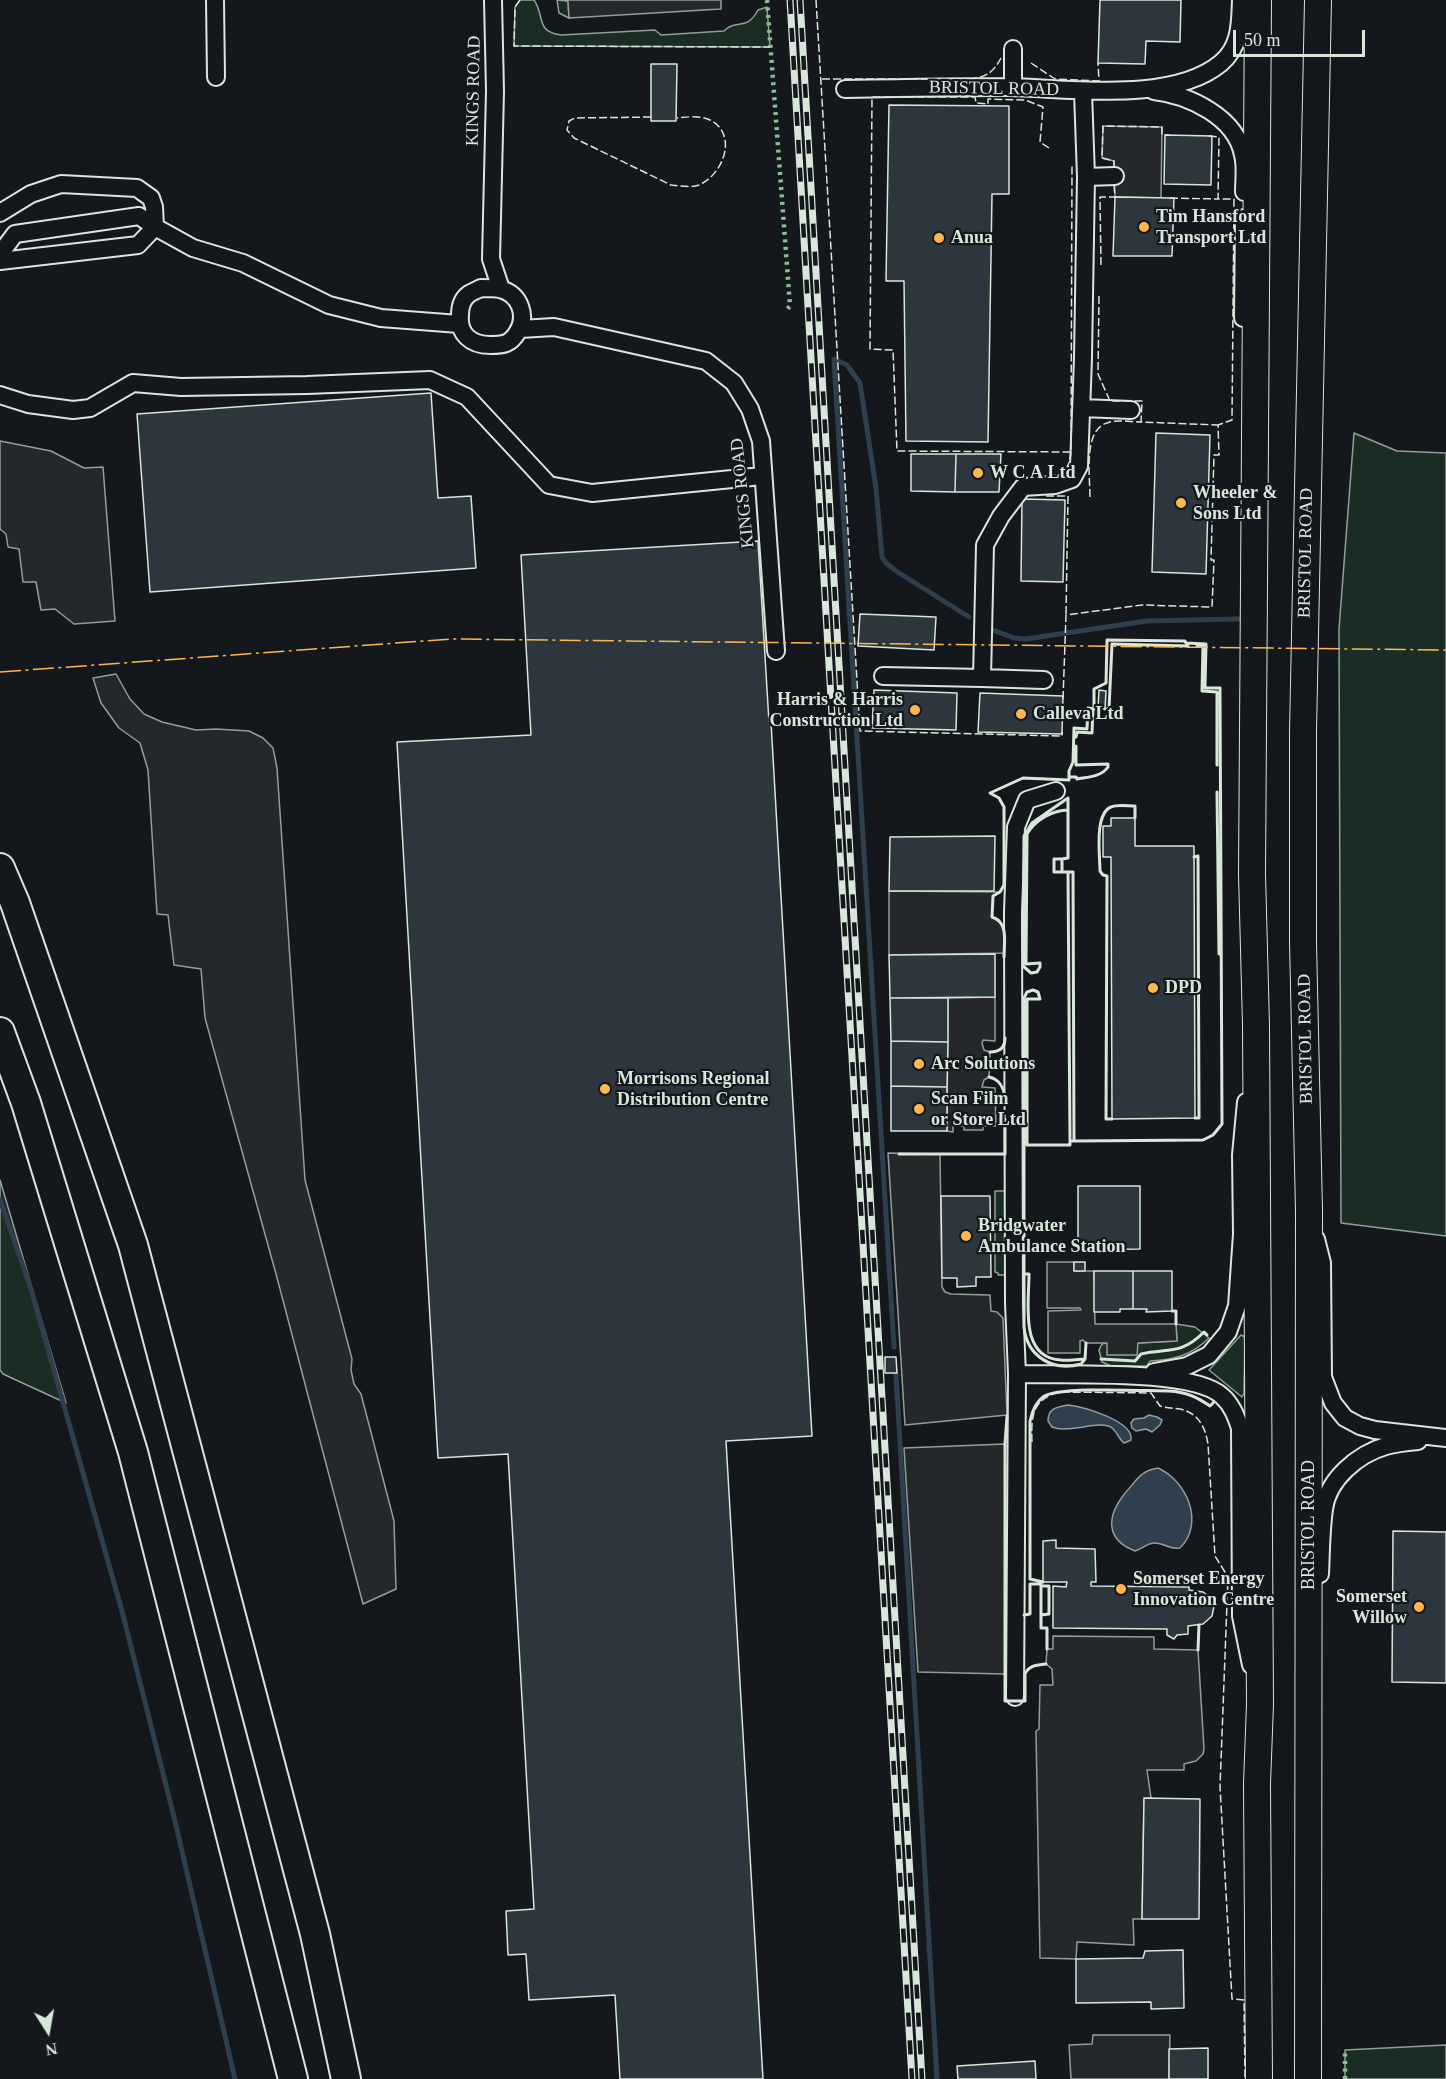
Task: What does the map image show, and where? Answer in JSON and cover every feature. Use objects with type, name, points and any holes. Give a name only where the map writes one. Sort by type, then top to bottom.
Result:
[{"type":"highway","points":[[0,868],[15,903],[133,1245],[315,1934],[346,2079]]},
{"type":"highway","points":[[0,1032],[26,1103],[133,1452],[293,2079]]},
{"type":"main road","name":"BRISTOL ROAD","points":[[1258,0],[1252,874],[1255,995],[1260,1704],[1257,1784],[1259,2079]]},
{"type":"main road","name":"BRISTOL ROAD","points":[[1308,2079],[1309,1211],[1303,942],[1303,732],[1318,0]]},
{"type":"street","points":[[215,0],[216,77]]},
{"type":"street","name":"KINGS ROAD","points":[[494,0],[491,259],[501,289]]},
{"type":"street","name":"BRISTOL ROAD","points":[[845,89],[1012,87],[1083,92],[1144,89],[1188,80],[1209,72],[1223,61],[1235,45],[1240,30],[1241,0]]},
{"type":"street","points":[[1012,87],[1013,49]]},
{"type":"street","name":"BRISTOL ROAD","points":[[1144,89],[1168,92],[1190,100],[1220,118],[1236,134],[1244,155],[1244,381],[1255,420]]},
{"type":"street","points":[[982,678],[985,545],[1001,516],[1023,487],[1054,485],[1072,479],[1079,466],[1086,177],[1083,92]]},
{"type":"street","points":[[1086,177],[1114,176]]},
{"type":"street","points":[[0,213],[31,194],[61,184],[137,188],[151,198],[155,227],[138,245],[0,261]]},
{"type":"street","points":[[0,254],[15,234],[139,216],[193,248],[243,263],[329,304],[381,318],[459,324]]},
{"type":"street","points":[[481,288],[491,259]]},
{"type":"street","points":[[523,309],[520,328],[512,342],[504,345],[478,345],[465,336],[459,324],[460,305],[467,295],[481,288],[501,289],[514,298],[523,309],[554,327]]},
{"type":"street","points":[[422,321],[460,305]]},
{"type":"street","name":"KINGS ROAD","points":[[520,328],[554,327],[706,361],[734,383],[750,409],[761,441],[776,651]]},
{"type":"street","points":[[0,395],[28,404],[73,410],[90,408],[133,383],[181,387],[430,380],[467,397],[549,485],[592,493],[762,476]]},
{"type":"street","points":[[1082,408],[1131,410]]},
{"type":"street","points":[[884,676],[1044,680]]},
{"type":"street","points":[[1015,1697],[1017,1374],[1014,1303],[1012,912],[1016,827],[1027,800],[1056,791]]},
{"type":"street","points":[[1133,1376],[1187,1365],[1209,1355],[1228,1332],[1237,1306],[1242,1234],[1241,1155],[1255,995]]},
{"type":"street","points":[[1309,1211],[1322,1263],[1323,1377],[1333,1403],[1345,1418],[1360,1426],[1440,1438]]},
{"type":"street","points":[[1017,1374],[1180,1379],[1199,1383],[1222,1396],[1234,1411],[1240,1428],[1241,1616],[1260,1704]]},
{"type":"street","points":[[1309,1649],[1319,1600],[1324,1507],[1333,1485],[1346,1469],[1364,1454],[1385,1446],[1440,1438]]},
{"type":"green space","points":[[520,0],[534,0],[544,27],[561,35],[655,30],[661,35],[724,31],[733,25],[749,21],[758,10],[767,7],[770,47],[514,46],[515,7]]},
{"type":"green space","points":[[557,0],[568,1],[569,18],[559,13]]},
{"type":"green space","points":[[1354,433],[1397,451],[1446,453],[1446,1236],[1341,1223],[1339,629]]},
{"type":"green space","points":[[0,1180],[66,1403],[3,1374],[0,1370]]},
{"type":"green space","points":[[995,1191],[1005,1191],[1005,1275],[998,1275],[995,1272]]},
{"type":"green space","points":[[1176,1324],[1195,1327],[1209,1338],[1196,1349],[1175,1358],[1150,1361],[1147,1366],[1111,1366],[1102,1362],[1099,1350],[1102,1344],[1107,1343],[1137,1355],[1137,1343],[1177,1341]]},
{"type":"green space","points":[[1241,1335],[1245,1337],[1242,1397],[1209,1370]]},
{"type":"green space","points":[[1446,2045],[1446,2079],[1345,2079],[1345,2050]]},
{"type":"shaded area","points":[[562,0],[721,0],[721,9],[569,18],[568,1]]},
{"type":"shaded area","points":[[1103,126],[1162,127],[1161,198],[1115,197],[1114,161],[1102,158]]},
{"type":"shaded area","points":[[0,441],[51,451],[84,468],[103,467],[115,621],[74,624],[55,609],[41,610],[36,582],[23,582],[19,549],[8,547],[6,534],[0,529]]},
{"type":"shaded area","points":[[116,674],[130,699],[144,714],[162,722],[196,730],[249,731],[263,738],[273,748],[277,768],[305,1180],[352,1359],[351,1370],[354,1384],[361,1394],[394,1521],[396,1589],[363,1604],[276,1274],[205,1018],[201,969],[174,965],[168,915],[157,914],[148,770],[140,743],[119,728],[101,703],[93,678]]},
{"type":"shaded area","points":[[889,891],[1000,892],[993,896],[992,917],[999,920],[1004,928],[1004,953],[889,955]]},
{"type":"shaded area","points":[[995,997],[995,1041],[983,1040],[982,1043],[984,1050],[990,1052],[989,1077],[984,1080],[982,1087],[995,1088],[996,1126],[983,1126],[983,1130],[964,1130],[964,1126],[953,1126],[953,1132],[947,1131],[948,998]]},
{"type":"shaded area","points":[[888,1153],[940,1154],[942,1287],[945,1292],[951,1294],[990,1295],[991,1311],[997,1312],[1003,1318],[1007,1415],[905,1425]]},
{"type":"shaded area","points":[[1047,1262],[1074,1262],[1074,1271],[1094,1271],[1095,1324],[1176,1324],[1177,1341],[1138,1343],[1137,1355],[1107,1355],[1107,1343],[1086,1343],[1083,1340],[1080,1341],[1080,1353],[1048,1353],[1048,1311],[1081,1310],[1080,1308],[1047,1308]]},
{"type":"shaded area","points":[[1005,1444],[1005,1674],[918,1672],[904,1448]]},
{"type":"shaded area","points":[[1053,1636],[1154,1637],[1154,1649],[1198,1650],[1203,1754],[1196,1761],[1184,1764],[1184,1770],[1147,1770],[1151,1798],[1144,1799],[1142,1919],[1133,1919],[1134,1945],[1077,1942],[1076,1959],[1040,1958],[1036,1731],[1039,1729],[1040,1685],[1053,1685],[1052,1669],[1046,1664],[1047,1649],[1053,1649]]},
{"type":"shaded area","points":[[1093,2035],[1170,2035],[1169,2079],[1071,2079],[1069,2045],[1092,2044]]},
{"type":"water","points":[[1068,1405],[1096,1412],[1117,1421],[1130,1433],[1131,1440],[1124,1443],[1112,1428],[1107,1426],[1067,1429],[1052,1427],[1048,1421],[1051,1411]]},
{"type":"water","points":[[1149,1415],[1162,1420],[1152,1432],[1146,1429],[1136,1431],[1132,1428],[1131,1423],[1134,1419]]},
{"type":"water","points":[[1158,1468],[1177,1482],[1184,1492],[1192,1515],[1191,1527],[1180,1548],[1155,1543],[1135,1551],[1118,1540],[1112,1526],[1112,1518],[1120,1501],[1136,1480],[1147,1471]]},
{"type":"building","points":[[1100,0],[1181,0],[1180,42],[1146,41],[1145,64],[1098,63]]},
{"type":"building","points":[[651,64],[677,64],[676,121],[651,121]]},
{"type":"building","name":"Anua","points":[[889,105],[1009,106],[1009,194],[992,194],[988,442],[906,441],[904,281],[886,281]]},
{"type":"building","points":[[1165,135],[1212,136],[1211,185],[1164,184]]},
{"type":"building","name":"Tim Hansford Transport Ltd","points":[[1115,197],[1174,198],[1172,256],[1113,256]]},
{"type":"building","points":[[431,393],[438,498],[471,496],[476,568],[150,592],[137,414]]},
{"type":"building","name":"Wheeler & Sons Ltd","points":[[1156,433],[1210,435],[1206,574],[1152,572]]},
{"type":"building","points":[[911,454],[956,454],[955,492],[911,491]]},
{"type":"building","name":"W C A Ltd","points":[[956,454],[1001,454],[999,492],[955,492]]},
{"type":"building","points":[[1022,499],[1065,500],[1063,582],[1021,581]]},
{"type":"building","name":"Morrisons Regional Distribution Centre","points":[[758,541],[769,722],[771,722],[812,1436],[726,1441],[763,2079],[620,2079],[615,1995],[529,2000],[526,1954],[508,1955],[506,1911],[534,1909],[508,1454],[438,1458],[397,742],[531,735],[521,555]]},
{"type":"building","points":[[860,614],[936,617],[934,650],[858,646]]},
{"type":"building","name":"Harris & Harris Construction Ltd","points":[[874,690],[957,693],[956,730],[872,728]]},
{"type":"building","points":[[1099,690],[1106,691],[1105,709],[1098,708]]},
{"type":"building","name":"Calleva Ltd","points":[[980,693],[1063,696],[1062,734],[978,732]]},
{"type":"building","name":"DPD","points":[[1111,818],[1135,818],[1135,846],[1194,846],[1195,1118],[1112,1119],[1111,857],[1103,857],[1103,826],[1111,826]]},
{"type":"building","points":[[995,836],[994,891],[889,891],[890,837]]},
{"type":"building","points":[[995,954],[995,997],[890,998],[889,955]]},
{"type":"building","points":[[890,998],[948,998],[948,1042],[891,1041]]},
{"type":"building","name":"Arc Solutions","points":[[891,1041],[948,1042],[947,1087],[891,1086]]},
{"type":"building","name":"Scan Film or Store Ltd","points":[[891,1086],[947,1087],[947,1131],[891,1131]]},
{"type":"building","points":[[1078,1186],[1140,1186],[1140,1249],[1078,1250]]},
{"type":"building","name":"Bridgwater Ambulance Station","points":[[941,1196],[990,1196],[991,1277],[976,1277],[976,1286],[957,1287],[957,1278],[942,1278]]},
{"type":"building","points":[[1074,1262],[1085,1262],[1085,1271],[1074,1271]]},
{"type":"building","points":[[1094,1271],[1133,1271],[1133,1309],[1120,1309],[1120,1312],[1094,1312]]},
{"type":"building","points":[[1133,1271],[1172,1271],[1172,1311],[1146,1312],[1147,1309],[1133,1309]]},
{"type":"building","points":[[885,1357],[896,1357],[897,1373],[885,1373]]},
{"type":"building","name":"Somerset Willow","points":[[1393,1531],[1446,1532],[1446,1683],[1392,1682]]},
{"type":"building","name":"Somerset Energy Innovation Centre","points":[[1056,1540],[1056,1548],[1095,1549],[1096,1582],[1091,1582],[1091,1586],[1189,1587],[1189,1590],[1203,1592],[1210,1597],[1214,1606],[1212,1616],[1203,1624],[1188,1626],[1188,1634],[1177,1635],[1174,1639],[1167,1635],[1167,1629],[1053,1628],[1053,1586],[1066,1587],[1067,1582],[1043,1582],[1043,1541]]},
{"type":"building","points":[[1144,1798],[1200,1799],[1199,1919],[1142,1919]]},
{"type":"building","points":[[1183,1950],[1184,2008],[1151,2009],[1151,2002],[1076,2003],[1076,1959],[1143,1958],[1145,1951]]},
{"type":"building","points":[[1208,2048],[1208,2079],[1169,2079],[1169,2049]]},
{"type":"building","points":[[1035,2061],[1036,2079],[958,2079],[957,2066]]},
{"type":"waterway","points":[[894,1347],[834,359],[847,365],[860,383],[876,488],[882,557],[896,571],[969,617]]},
{"type":"waterway","points":[[993,630],[1014,638],[1026,639],[1147,621],[1238,619]]},
{"type":"waterway","points":[[0,1200],[31,1289],[122,1611],[175,1821],[235,2079]]},
{"type":"waterway","points":[[896,1374],[937,2079]]},
{"type":"railway","points":[[790,0],[912,2079]]},
{"type":"railway","points":[[800,0],[922,2079]]},
{"type":"hedge","points":[[767,0],[790,306],[785,312]]},
{"type":"hedge","points":[[1345,2050],[1345,2079]]},
{"type":"fence","points":[[520,0],[515,7],[514,46],[770,47]]},
{"type":"fence","points":[[816,0],[860,731],[1062,736],[1062,732]]},
{"type":"fence","points":[[969,79],[988,74],[1001,58]]},
{"type":"fence","points":[[1031,63],[1055,79],[1099,81],[1098,63]]},
{"type":"fence","points":[[822,79],[936,79]]},
{"type":"fence","points":[[1049,148],[1040,142],[1043,107],[1025,100],[988,99],[988,104],[976,103],[975,97],[872,97],[870,349],[893,350],[897,451],[1071,452],[1072,166]]},
{"type":"fence","points":[[651,117],[575,118],[569,121],[567,130],[574,138],[671,185],[689,187],[699,185],[708,180],[721,163],[724,154],[724,135],[719,126],[706,118],[677,118]]},
{"type":"fence","points":[[1114,168],[1114,161],[1102,158],[1103,126],[1162,127],[1162,135],[1169,135]]},
{"type":"fence","points":[[1063,699],[1066,615],[1142,605],[1212,607],[1214,455],[1219,455],[1218,425],[1232,420],[1234,199],[1218,199],[1219,137],[1208,136]]},
{"type":"fence","points":[[1114,185],[1115,197]]},
{"type":"fence","points":[[1101,265],[1100,197],[1119,197]]},
{"type":"fence","points":[[1170,198],[1218,199]]},
{"type":"fence","points":[[1099,296],[1098,374],[1110,401],[1142,401],[1141,422],[1218,425]]},
{"type":"fence","points":[[1090,497],[1091,444],[1099,427],[1111,422],[1141,422]]},
{"type":"fence","points":[[1046,477],[1061,474],[1069,463],[1071,452]]},
{"type":"fence","points":[[1046,496],[1068,496],[1066,615]]},
{"type":"fence","points":[[1032,1442],[1035,1410],[1044,1399],[1061,1392],[1151,1393],[1160,1406],[1180,1409],[1192,1414],[1200,1421],[1205,1432],[1208,1444],[1215,1556],[1228,1577],[1220,1787],[1232,1999],[1244,2000],[1245,2079]]},
{"type":"wall","points":[[1027,1121],[1024,1121],[1024,998],[1027,992],[1033,990],[1038,992],[1040,999],[1027,999],[1027,1145],[1070,1145],[1070,1141],[1203,1140],[1213,1135],[1222,1124],[1220,688],[1205,688],[1206,644],[1186,643],[1185,641],[1107,640],[1106,683],[1094,689],[1094,709],[1098,708]]},
{"type":"wall","points":[[1105,709],[1109,709],[1112,644],[1188,646]]},
{"type":"wall","points":[[1197,646],[1203,646],[1202,691],[1217,692],[1217,765]]},
{"type":"wall","points":[[1004,957],[1003,928],[1001,923],[992,917],[993,896],[1000,892],[1004,885],[1004,807],[999,798],[990,793],[1023,778],[1069,780],[1069,771],[1073,762],[1074,728],[1087,729],[1088,708],[1094,709]]},
{"type":"wall","points":[[1076,737],[1077,732],[1092,733],[1093,709]]},
{"type":"wall","points":[[1069,777],[1077,779],[1094,776],[1102,773],[1108,767],[1108,764],[1076,765],[1076,746]]},
{"type":"wall","points":[[1217,792],[1219,954]]},
{"type":"wall","points":[[1068,798],[1068,810],[1045,817],[1027,834],[1026,964],[1040,963],[1037,972],[1031,973],[1023,966],[1024,836],[1032,823],[1068,798]]},
{"type":"wall","points":[[1112,1119],[1106,1119],[1107,876],[1100,871],[1099,836],[1102,818],[1111,807],[1135,806],[1135,818]]},
{"type":"wall","points":[[1068,810],[1068,858],[1062,859],[1062,872],[1068,872]]},
{"type":"wall","points":[[1194,857],[1198,856],[1199,1118],[1195,1118]]},
{"type":"wall","points":[[1062,859],[1054,859],[1054,872],[1062,872]]},
{"type":"wall","points":[[1070,1141],[1068,872],[1073,872]]},
{"type":"wall","points":[[1073,872],[1074,1141]]},
{"type":"wall","points":[[990,1052],[1001,1049],[1005,1038]]},
{"type":"wall","points":[[989,1077],[1000,1084],[1005,1098]]},
{"type":"wall","points":[[899,1154],[1005,1154],[1005,1119]]},
{"type":"wall","points":[[1024,1121],[1024,1327],[1026,1337],[1036,1354],[1051,1363],[1060,1366],[1081,1364],[1085,1359],[1061,1360],[1048,1357],[1038,1350],[1032,1340],[1029,1327],[1029,1274],[1024,1274]]},
{"type":"wall","points":[[1172,1311],[1176,1311],[1176,1324]]},
{"type":"wall","points":[[1101,1359],[1135,1361],[1141,1354],[1181,1347],[1204,1332],[1207,1335]]},
{"type":"wall","points":[[1085,1359],[1086,1343]]},
{"type":"wall","points":[[1043,1582],[1030,1579],[1030,1421],[1040,1399],[1066,1391],[1123,1390],[1175,1392],[1191,1396],[1210,1406],[1214,1402]]},
{"type":"wall","points":[[1007,1416],[1005,1444],[1005,1701],[1025,1701],[1025,1674],[1034,1666],[1046,1664]]},
{"type":"wall","points":[[1024,1615],[1030,1614],[1030,1584],[1041,1584]]},
{"type":"wall","points":[[1041,1586],[1049,1586],[1049,1614],[1041,1615],[1041,1586]]},
{"type":"wall","points":[[1041,1615],[1041,1628],[1047,1628],[1047,1649]]},
{"type":"wall","points":[[1198,1650],[1199,1625]]},
{"type":"power","points":[[0,672],[451,639],[1446,650]]},
{"type":"place","name":"Tim Hansford Transport Ltd","points":[[1144,227]]},
{"type":"place","name":"Anua","points":[[939,238]]},
{"type":"place","name":"W C A Ltd","points":[[978,473]]},
{"type":"place","name":"Wheeler & Sons Ltd","points":[[1181,503]]},
{"type":"place","name":"Harris & Harris Construction Ltd","points":[[915,710]]},
{"type":"place","name":"Calleva Ltd","points":[[1021,714]]},
{"type":"place","name":"DPD","points":[[1153,988]]},
{"type":"place","name":"Arc Solutions","points":[[919,1064]]},
{"type":"place","name":"Morrisons Regional Distribution Centre","points":[[605,1089]]},
{"type":"place","name":"Scan Film or Store Ltd","points":[[919,1109]]},
{"type":"place","name":"Bridgwater Ambulance Station","points":[[966,1236]]},
{"type":"place","name":"Somerset Energy Innovation Centre","points":[[1121,1589]]},
{"type":"place","name":"Somerset Willow","points":[[1419,1607]]}]
